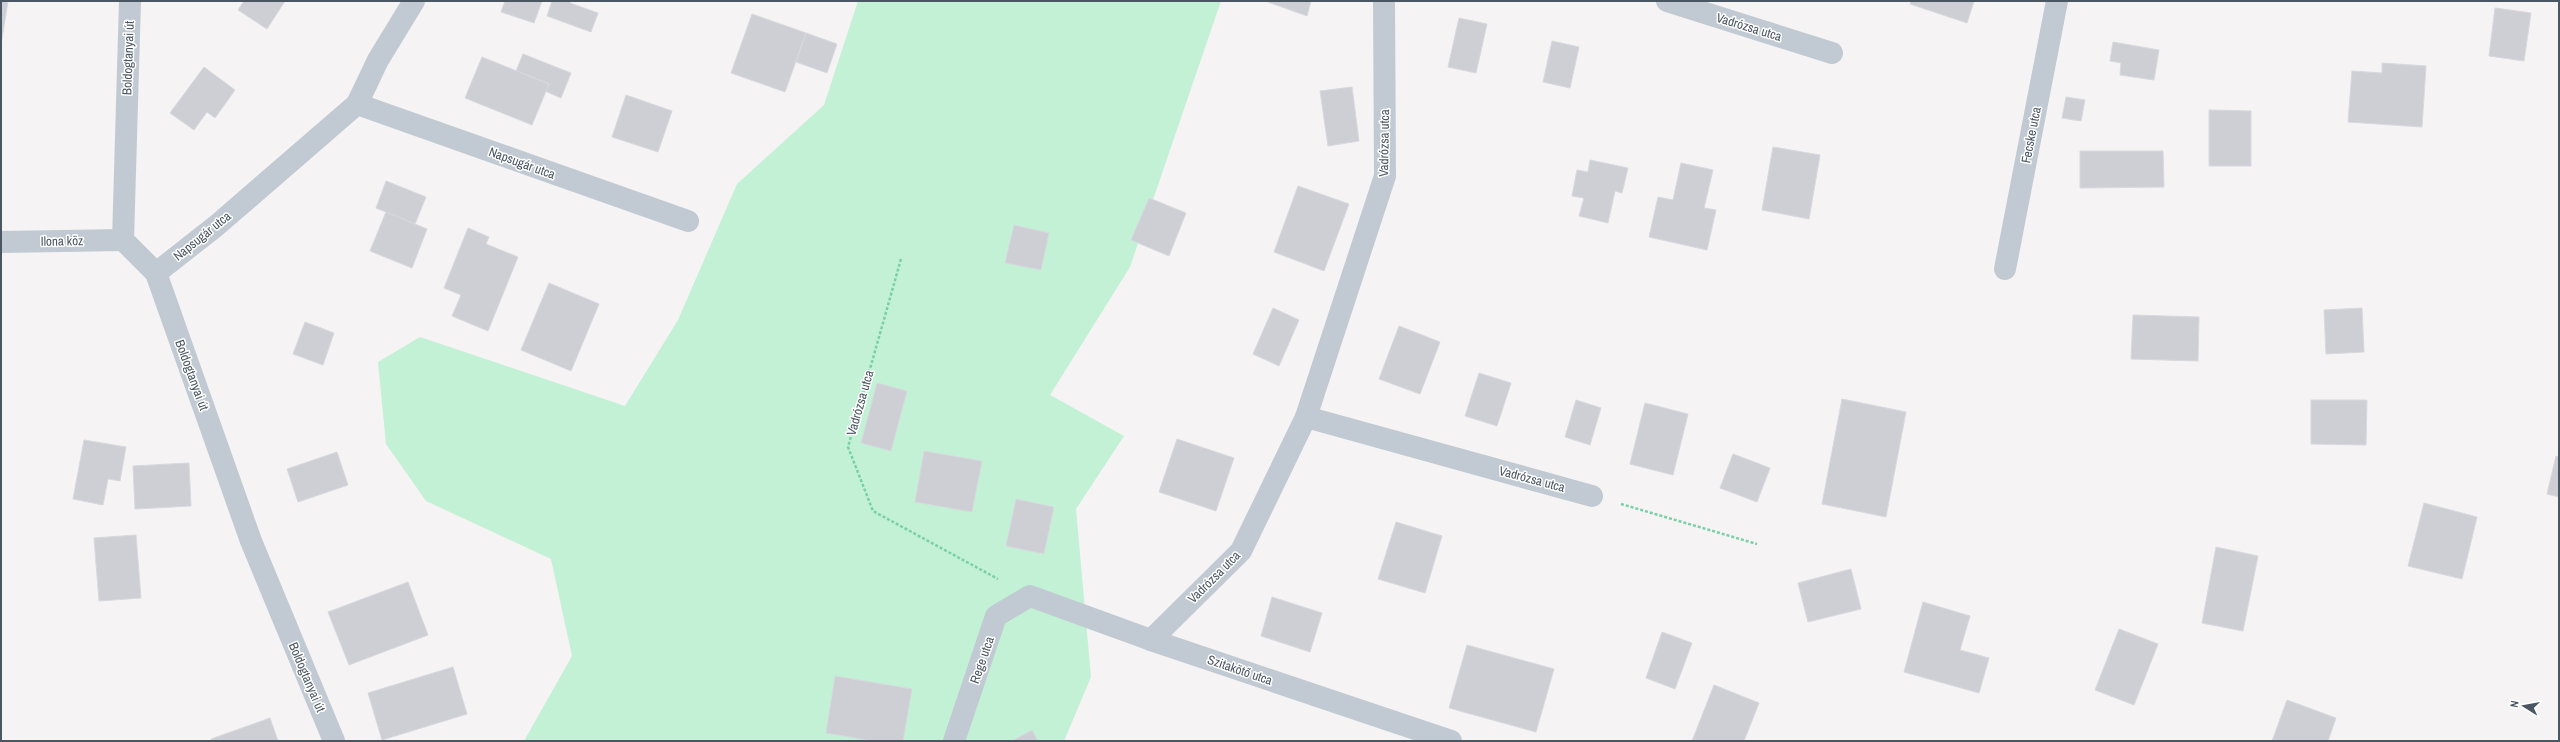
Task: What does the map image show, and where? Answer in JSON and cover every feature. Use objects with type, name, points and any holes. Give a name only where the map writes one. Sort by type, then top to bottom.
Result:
[{"type":"street","name":"Boldogtanyai út","points":[[130,1],[123,240],[156,273],[251,541],[334,741]]},
{"type":"street","name":"Napsugár utca","points":[[156,273],[216,226],[357,104],[378,60],[414,1]]},
{"type":"street","name":"Vadrózsa utca","points":[[1151,640],[1241,551],[1306,417],[1385,176],[1384,1]]},
{"type":"street","name":"Vadrózsa utca","points":[[1667,1],[1832,53]]},
{"type":"street","name":"Fecske utca","points":[[2005,269],[2057,1]]},
{"type":"street","name":"Napsugár utca","points":[[357,104],[688,221]]},
{"type":"street","name":"Ilona köz","points":[[1,242],[123,240]]},
{"type":"street","name":"Vadrózsa utca","points":[[1306,417],[1592,496]]},
{"type":"street","name":"Szitakötő utca","points":[[1030,596],[1151,640],[1451,741]]},
{"type":"street","name":"Rege utca","points":[[954,741],[996,616],[1030,596]]},
{"type":"path","name":"Vadrózsa utca","points":[[901,259],[848,447],[873,510],[1030,596]]},
{"type":"path","points":[[1592,496],[1757,544]]},
{"type":"green space","points":[[858,1],[1221,1],[1130,267],[1050,395],[1124,436],[1076,509],[1091,677],[1064,741],[524,741],[572,656],[551,559],[426,501],[386,444],[378,362],[420,337],[625,406],[678,320],[737,184],[824,105]]},
{"type":"building","points":[[1,1],[8,1],[1,45]]},
{"type":"building","points":[[244,1],[285,1],[267,29],[238,10]]},
{"type":"building","points":[[505,1],[542,1],[534,23],[501,12]]},
{"type":"building","points":[[552,1],[571,1],[570,3],[598,13],[591,32],[547,16]]},
{"type":"building","points":[[1265,1],[1311,1],[1307,16]]},
{"type":"building","points":[[1911,1],[1974,1],[1967,23],[1910,4]]},
{"type":"building","points":[[2495,8],[2531,13],[2524,61],[2489,56]]},
{"type":"building","points":[[752,14],[806,33],[785,92],[731,73]]},
{"type":"building","points":[[1459,18],[1487,24],[1476,73],[1448,67]]},
{"type":"building","points":[[806,33],[837,44],[827,73],[796,62]]},
{"type":"building","points":[[1552,41],[1579,47],[1570,88],[1543,82]]},
{"type":"building","points":[[2113,42],[2159,50],[2154,80],[2120,75],[2121,63],[2110,61]]},
{"type":"building","points":[[523,54],[571,73],[561,98],[545,91],[549,84],[516,71]]},
{"type":"building","points":[[482,57],[549,84],[532,125],[465,98]]},
{"type":"building","points":[[2382,63],[2426,66],[2422,127],[2348,122],[2352,71],[2382,73]]},
{"type":"building","points":[[204,67],[235,90],[215,118],[207,112],[194,130],[170,113]]},
{"type":"building","points":[[1352,87],[1359,141],[1328,146],[1320,91]]},
{"type":"building","points":[[626,95],[672,111],[658,152],[612,137]]},
{"type":"building","points":[[2066,97],[2085,100],[2081,121],[2062,118]]},
{"type":"building","points":[[2209,110],[2251,111],[2251,166],[2209,166]]},
{"type":"building","points":[[1773,147],[1820,155],[1809,219],[1762,210]]},
{"type":"building","points":[[2080,151],[2163,151],[2164,187],[2080,188]]},
{"type":"building","points":[[1590,160],[1628,168],[1622,193],[1615,191],[1608,223],[1579,216],[1584,198],[1572,196],[1577,170],[1588,172]]},
{"type":"building","points":[[1681,163],[1713,170],[1704,208],[1716,210],[1707,250],[1649,237],[1658,197],[1673,200]]},
{"type":"building","points":[[386,181],[426,197],[415,224],[376,208]]},
{"type":"building","points":[[1298,186],[1349,204],[1324,271],[1274,252]]},
{"type":"building","points":[[1149,198],[1186,213],[1169,256],[1131,240]]},
{"type":"building","points":[[386,212],[427,229],[412,268],[370,251]]},
{"type":"building","points":[[1014,225],[1049,233],[1041,270],[1005,263]]},
{"type":"building","points":[[468,228],[489,237],[486,244],[518,257],[488,331],[452,316],[461,295],[444,288]]},
{"type":"building","points":[[549,283],[599,304],[571,371],[521,350]]},
{"type":"building","points":[[1273,308],[1299,320],[1279,366],[1253,354]]},
{"type":"building","points":[[2362,308],[2364,352],[2326,354],[2324,310]]},
{"type":"building","points":[[2133,315],[2199,317],[2198,361],[2131,359]]},
{"type":"building","points":[[305,322],[334,333],[323,365],[293,354]]},
{"type":"building","points":[[1399,326],[1440,342],[1420,394],[1379,379]]},
{"type":"building","points":[[1479,373],[1511,383],[1497,426],[1465,416]]},
{"type":"building","points":[[877,383],[907,391],[891,451],[861,443]]},
{"type":"building","points":[[1842,399],[1906,412],[1886,517],[1822,504]]},
{"type":"building","points":[[1576,400],[1601,408],[1590,445],[1565,437]]},
{"type":"building","points":[[2311,400],[2367,400],[2366,445],[2311,444]]},
{"type":"building","points":[[1645,403],[1688,414],[1673,475],[1630,464]]},
{"type":"building","points":[[1177,439],[1234,458],[1216,511],[1159,492]]},
{"type":"building","points":[[84,440],[126,447],[120,481],[108,479],[103,505],[73,499]]},
{"type":"building","points":[[924,451],[982,461],[972,512],[915,502]]},
{"type":"building","points":[[337,452],[348,485],[298,502],[287,469]]},
{"type":"building","points":[[1733,454],[1770,468],[1757,502],[1720,488]]},
{"type":"building","points":[[2556,456],[2559,457],[2559,497],[2547,494]]},
{"type":"building","points":[[189,463],[191,506],[135,509],[133,466]]},
{"type":"building","points":[[1016,499],[1054,507],[1044,554],[1006,546]]},
{"type":"building","points":[[2424,503],[2477,517],[2462,579],[2408,566]]},
{"type":"building","points":[[1396,522],[1442,536],[1425,593],[1378,579]]},
{"type":"building","points":[[136,535],[141,598],[99,601],[94,538]]},
{"type":"building","points":[[2216,547],[2258,556],[2243,631],[2202,623]]},
{"type":"building","points":[[1851,569],[1861,609],[1808,622],[1798,583]]},
{"type":"building","points":[[408,582],[428,635],[349,665],[328,612]]},
{"type":"building","points":[[1272,597],[1322,613],[1310,652],[1261,636]]},
{"type":"building","points":[[1923,602],[1970,616],[1960,650],[1989,658],[1979,693],[1904,672]]},
{"type":"building","points":[[2119,629],[2158,644],[2134,705],[2095,690]]},
{"type":"building","points":[[1662,632],[1692,643],[1675,689],[1646,678]]},
{"type":"building","points":[[1467,645],[1554,669],[1536,732],[1449,708]]},
{"type":"building","points":[[453,667],[467,714],[382,740],[368,693]]},
{"type":"building","points":[[835,676],[912,689],[903,741],[873,741],[826,733]]},
{"type":"building","points":[[1714,685],[1759,703],[1744,741],[1692,741]]},
{"type":"building","points":[[2287,700],[2336,718],[2328,741],[2272,741]]},
{"type":"building","points":[[270,718],[278,741],[212,741],[211,739]]},
{"type":"building","points":[[1032,730],[1038,741],[1012,741]]}]
